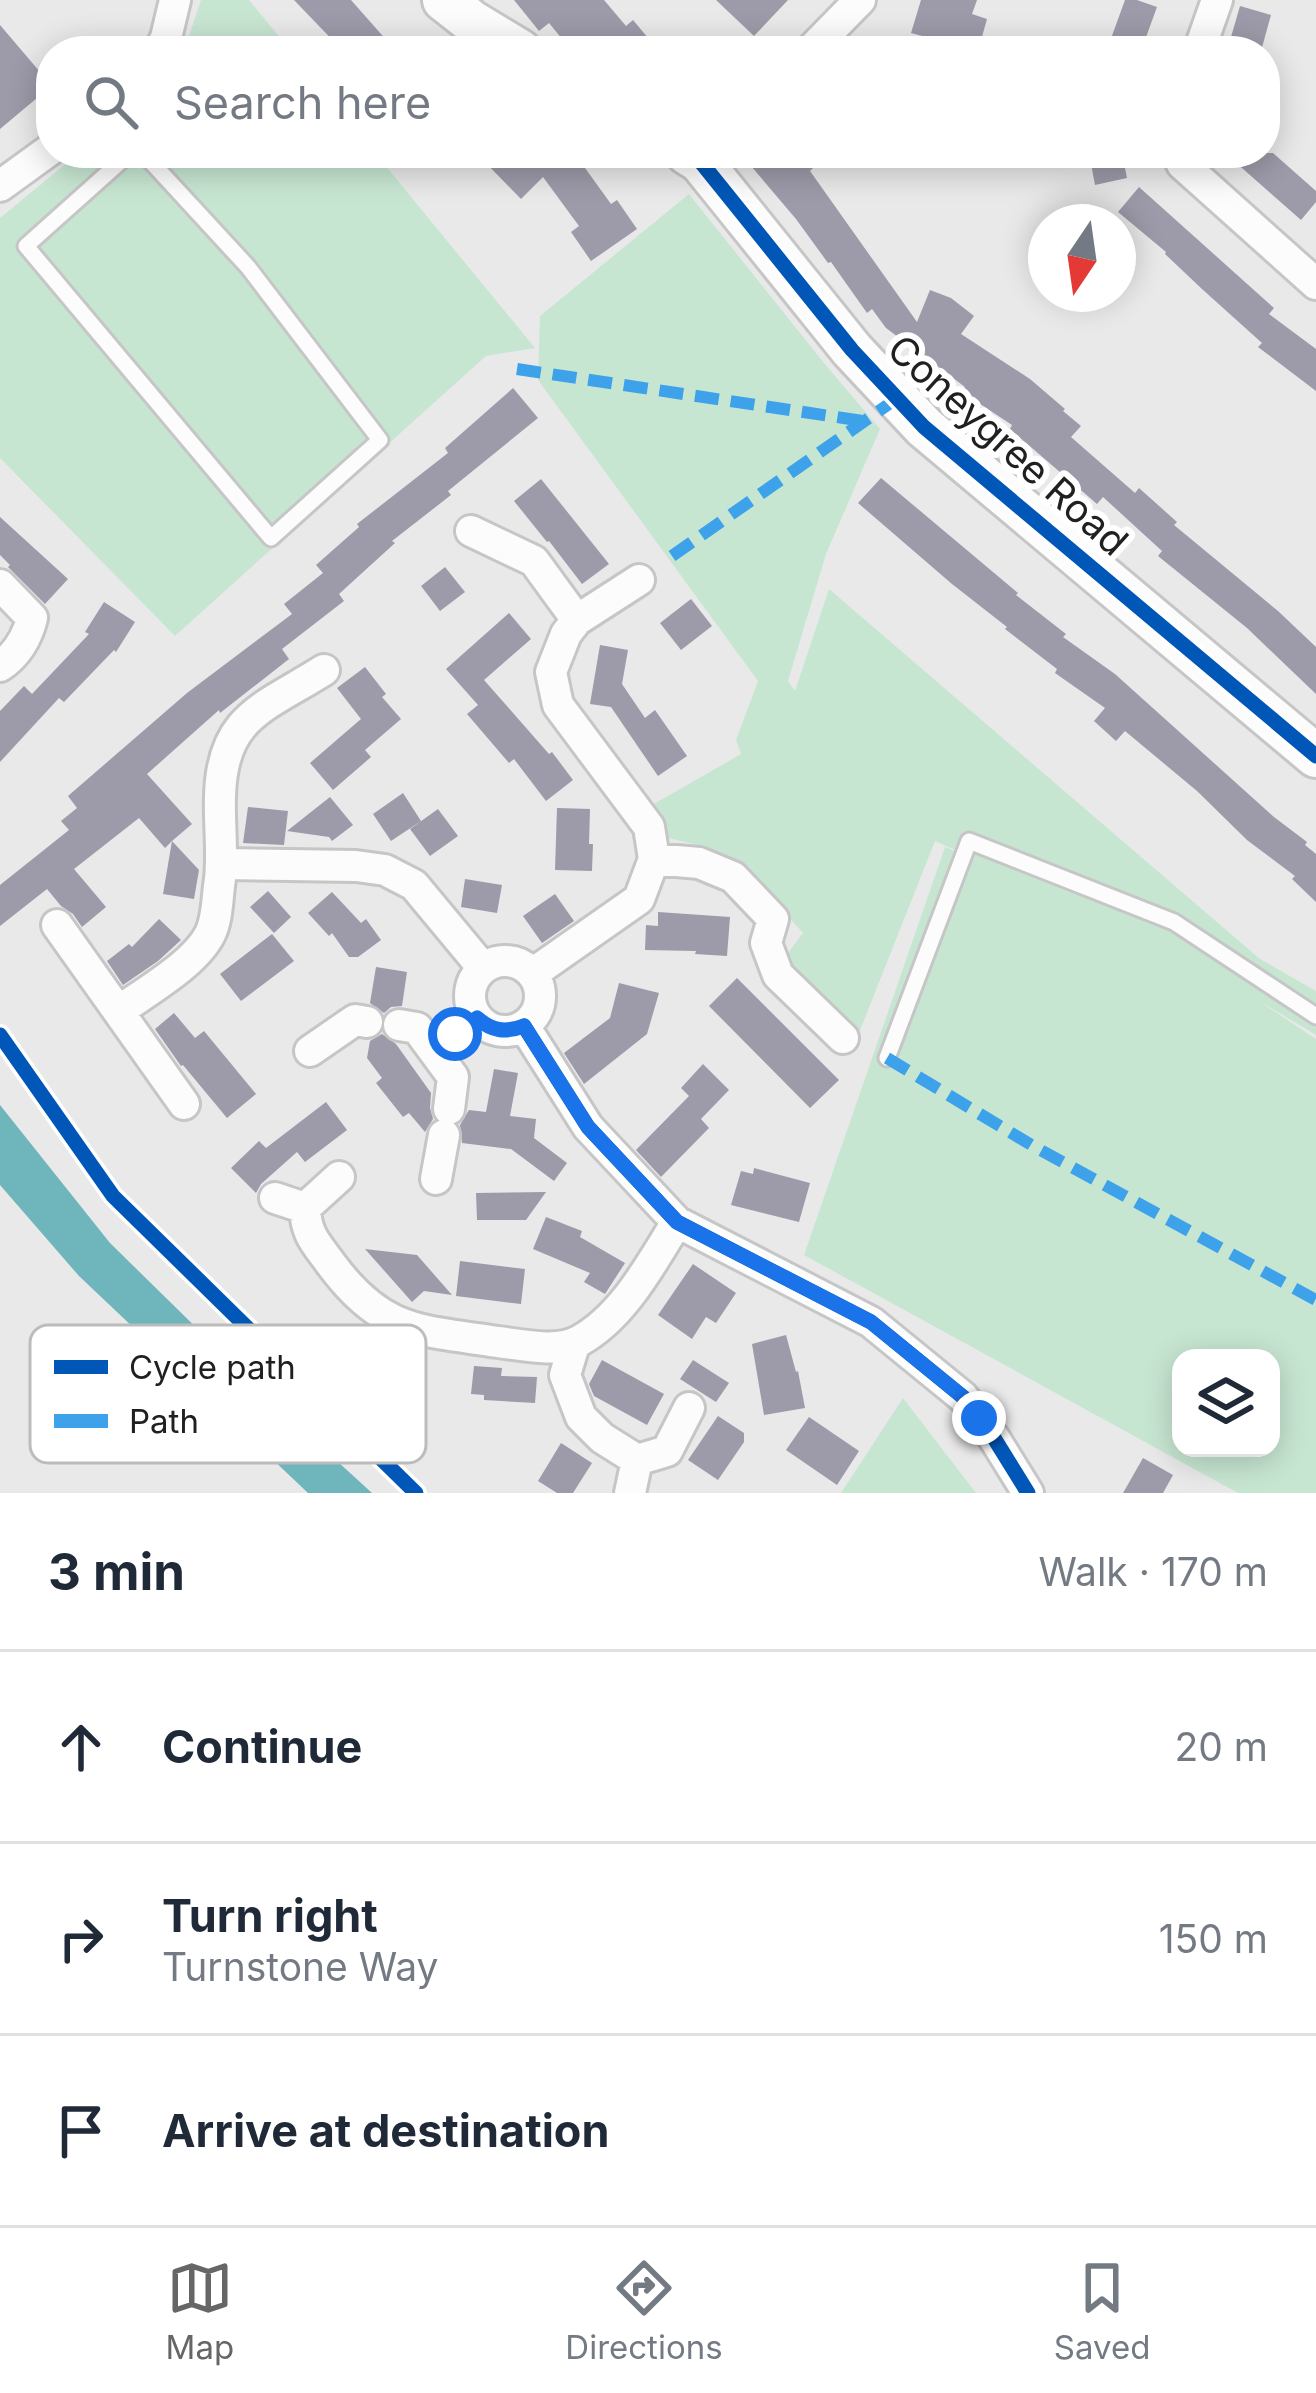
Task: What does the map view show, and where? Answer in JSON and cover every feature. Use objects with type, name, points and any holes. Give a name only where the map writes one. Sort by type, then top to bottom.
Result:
[{"type":"street","points":[[166,36],[175,0]]},
{"type":"street","points":[[444,0],[495,36]]},
{"type":"street","points":[[825,36],[860,0]]},
{"type":"street","points":[[1204,36],[1217,0]]},
{"type":"street","points":[[0,186],[36,160]]},
{"type":"street","name":"Coneygree Road","points":[[708,168],[853,350],[925,427],[1316,757]]},
{"type":"street","points":[[1186,168],[1316,284]]},
{"type":"street","points":[[471,530],[534,561],[577,620]]},
{"type":"street","points":[[532,974],[639,898],[654,859],[649,827],[558,705],[550,672],[577,620],[639,580]]},
{"type":"street","points":[[0,585],[32,618],[27,638],[0,666]]},
{"type":"street","points":[[119,1011],[198,952],[212,931],[222,864],[223,756],[235,732],[253,714],[324,671]]},
{"type":"street","points":[[654,859],[699,863],[734,878],[772,919],[766,943],[778,975],[842,1038]]},
{"type":"street","points":[[222,864],[385,870],[414,885],[483,968]]},
{"type":"street","points":[[57,925],[184,1104]]},
{"type":"street","points":[[508,961],[532,974],[540,996],[524,1026],[499,1030],[477,1018],[470,992],[483,968],[508,961]]},
{"type":"street","points":[[434,1050],[477,1018]]},
{"type":"street","points":[[310,1052],[355,1020],[368,1022]]},
{"type":"street","points":[[399,1025],[417,1028],[453,1077],[436,1179]]},
{"type":"street","points":[[524,1026],[588,1127],[677,1222],[871,1322],[963,1397],[1028,1493]]},
{"type":"street","points":[[305,1208],[339,1177]]},
{"type":"street","points":[[275,1198],[305,1208]]},
{"type":"street","points":[[305,1208],[306,1230],[342,1280],[385,1318],[405,1325]]},
{"type":"street","points":[[426,1331],[532,1347],[574,1345],[605,1324],[677,1222]]},
{"type":"street","points":[[574,1345],[565,1375],[581,1418],[637,1460],[667,1451],[689,1408]]},
{"type":"street","points":[[630,1493],[637,1460]]},
{"type":"lane","points":[[113,168],[26,246],[271,538],[380,440],[248,267],[157,168]]},
{"type":"lane","points":[[887,1058],[969,841],[1174,922],[1316,1016]]},
{"type":"green space","points":[[201,0],[249,0],[279,36],[189,36]]},
{"type":"green space","points":[[61,168],[387,168],[535,348],[486,356],[175,636],[0,458],[0,218]]},
{"type":"green space","points":[[689,194],[880,429],[826,554],[788,681],[795,691],[829,589],[1260,959],[1316,991],[1316,1035],[1259,1001],[1316,1039],[1316,1493],[1238,1493],[1172,1457],[1280,1457],[1280,1349],[1172,1349],[1172,1457],[804,1255],[945,847],[987,864],[935,841],[859,1033],[782,961],[803,933],[741,863],[706,847],[664,837],[652,805],[741,754],[736,740],[758,681],[538,380],[540,316]]},
{"type":"green space","points":[[903,1398],[976,1493],[841,1493]]},
{"type":"water","points":[[0,1105],[110,1243],[194,1325],[131,1325],[79,1276],[0,1185]]},
{"type":"water","points":[[276,1463],[339,1463],[372,1493],[308,1493]]},
{"type":"building","points":[[294,0],[351,0],[383,36],[329,36]]},
{"type":"building","points":[[514,0],[604,0],[626,26],[633,20],[646,36],[560,36],[549,23],[539,31]]},
{"type":"building","points":[[716,0],[788,0],[754,36]]},
{"type":"building","points":[[921,0],[977,0],[972,14],[987,19],[982,36],[911,33]]},
{"type":"building","points":[[1125,0],[1157,7],[1146,36],[1112,36]]},
{"type":"building","points":[[1240,6],[1271,15],[1265,36],[1231,36]]},
{"type":"building","points":[[0,25],[36,67],[36,99],[0,129]]},
{"type":"building","points":[[1280,159],[1316,191],[1316,202],[1301,220],[1242,168],[1280,168]]},
{"type":"building","points":[[491,168],[585,168],[637,229],[591,261],[571,232],[579,226],[543,177],[521,199]]},
{"type":"building","points":[[753,168],[813,168],[810,171],[917,322],[930,290],[951,298],[974,316],[961,334],[1030,379],[1065,409],[1081,426],[1071,437],[1135,493],[1139,488],[1177,522],[1174,525],[1316,647],[1316,694],[1247,628],[1158,556],[1162,551],[1103,497],[1097,504],[1010,429],[1012,425],[962,392],[965,387],[886,328],[872,309],[867,313]]},
{"type":"building","points":[[1092,168],[1125,168],[1127,178],[1095,185]]},
{"type":"building","points":[[1139,187],[1274,308],[1269,314],[1316,349],[1316,391],[1258,347],[1262,343],[1136,227],[1136,204],[1125,204]]},
{"type":"building","points":[[513,388],[538,418],[392,541],[395,543],[339,594],[344,601],[282,649],[289,659],[219,710],[147,774],[192,824],[165,848],[139,818],[74,869],[106,907],[82,927],[47,889],[0,926],[0,885],[69,830],[61,821],[77,808],[68,796],[187,693],[292,614],[284,604],[323,573],[316,565],[357,524],[448,453],[445,448]]},
{"type":"building","points":[[881,478],[1307,842],[1316,854],[1316,902],[1292,879],[1295,876],[1247,840],[1125,731],[1116,741],[1094,721],[1105,708],[1055,673],[1057,669],[858,503]]},
{"type":"building","points":[[541,479],[609,564],[582,584],[514,501]]},
{"type":"building","points":[[0,517],[68,579],[45,604],[0,555]]},
{"type":"building","points":[[445,567],[465,592],[440,611],[421,586]]},
{"type":"building","points":[[691,599],[712,626],[681,650],[660,623]]},
{"type":"building","points":[[104,602],[135,622],[116,652],[64,702],[59,698],[0,762],[0,711],[24,686],[32,694],[89,634],[85,632]]},
{"type":"building","points":[[509,613],[531,639],[484,680],[573,780],[546,801],[514,759],[509,763],[467,714],[478,705],[446,669]]},
{"type":"building","points":[[600,645],[628,650],[622,684],[645,718],[655,710],[687,756],[658,776],[611,707],[590,704]]},
{"type":"building","points":[[365,667],[401,719],[365,750],[371,757],[333,790],[310,763],[361,719],[337,688]]},
{"type":"building","points":[[403,793],[421,821],[391,841],[373,814]]},
{"type":"building","points":[[330,797],[353,825],[332,841],[287,831]]},
{"type":"building","points":[[248,807],[288,811],[284,845],[243,843]]},
{"type":"building","points":[[557,808],[590,809],[592,871],[555,870]]},
{"type":"building","points":[[438,809],[458,836],[430,856],[410,829]]},
{"type":"building","points":[[172,841],[199,870],[194,899],[163,894]]},
{"type":"building","points":[[465,879],[502,885],[497,913],[461,907]]},
{"type":"building","points":[[268,891],[291,917],[274,933],[250,907]]},
{"type":"building","points":[[332,892],[361,923],[366,919],[381,940],[358,957],[349,957],[332,933],[329,936],[308,913]]},
{"type":"building","points":[[555,894],[574,921],[542,943],[523,916]]},
{"type":"building","points":[[658,912],[730,917],[727,956],[645,950],[646,925],[658,926]]},
{"type":"building","points":[[159,919],[181,940],[123,985],[107,961],[129,944],[132,947]]},
{"type":"building","points":[[272,934],[294,961],[241,1001],[220,974]]},
{"type":"building","points":[[376,967],[407,972],[402,1006],[384,1013],[370,1003]]},
{"type":"building","points":[[737,978],[839,1080],[810,1108],[709,1006]]},
{"type":"building","points":[[619,983],[659,993],[647,1034],[584,1084],[564,1053],[610,1018]]},
{"type":"building","points":[[174,1013],[195,1038],[204,1031],[256,1094],[227,1118],[155,1029]]},
{"type":"building","points":[[382,1034],[396,1044],[431,1093],[433,1119],[425,1132],[409,1113],[403,1117],[376,1083],[382,1078],[367,1058],[370,1041]]},
{"type":"building","points":[[703,1064],[729,1090],[701,1119],[709,1128],[661,1177],[636,1150],[689,1096],[681,1088]]},
{"type":"building","points":[[494,1069],[518,1073],[510,1116],[536,1119],[534,1138],[567,1163],[554,1181],[511,1149],[462,1143],[460,1125],[469,1110],[486,1112]]},
{"type":"building","points":[[326,1102],[347,1130],[305,1162],[297,1152],[256,1193],[231,1168],[259,1141],[266,1148]]},
{"type":"building","points":[[754,1168],[810,1183],[799,1222],[731,1205],[741,1171],[753,1174]]},
{"type":"building","points":[[546,1192],[526,1220],[477,1220],[476,1193]]},
{"type":"building","points":[[546,1217],[582,1231],[580,1237],[625,1263],[605,1294],[584,1282],[590,1273],[533,1249]]},
{"type":"building","points":[[365,1249],[417,1255],[452,1295],[424,1291],[412,1302]]},
{"type":"building","points":[[460,1261],[525,1269],[521,1304],[456,1296]]},
{"type":"building","points":[[693,1264],[736,1293],[716,1323],[706,1317],[692,1339],[658,1315]]},
{"type":"building","points":[[786,1335],[805,1408],[764,1415],[752,1344]]},
{"type":"building","points":[[602,1360],[664,1394],[647,1425],[594,1396],[589,1384]]},
{"type":"building","points":[[693,1360],[729,1383],[716,1402],[680,1379]]},
{"type":"building","points":[[474,1366],[502,1368],[501,1376],[537,1377],[535,1403],[484,1400],[484,1395],[471,1394]]},
{"type":"building","points":[[718,1416],[744,1433],[744,1442],[718,1480],[688,1460]]},
{"type":"building","points":[[809,1417],[859,1451],[837,1485],[786,1450]]},
{"type":"building","points":[[561,1443],[592,1463],[573,1493],[557,1493],[538,1481]]},
{"type":"building","points":[[1143,1458],[1173,1475],[1163,1493],[1123,1493]]},
{"type":"marked path","points":[[517,369],[863,421]]},
{"type":"marked path","points":[[672,556],[896,399]]},
{"type":"marked path","points":[[887,1058],[1033,1146],[1316,1300]]},
{"type":"cycle path","points":[[706,168],[852,350],[924,427],[1316,756]]},
{"type":"cycle path","points":[[524,1026],[588,1127],[677,1222],[871,1322],[963,1397],[1028,1493]]},
{"type":"cycle path","points":[[0,1035],[113,1196],[245,1325]]},
{"type":"cycle path","points":[[385,1463],[416,1493]]},
{"type":"route","points":[[455,1034],[477,1018],[499,1030],[524,1026],[588,1127],[677,1222],[871,1322],[963,1397],[979,1418]]}]
